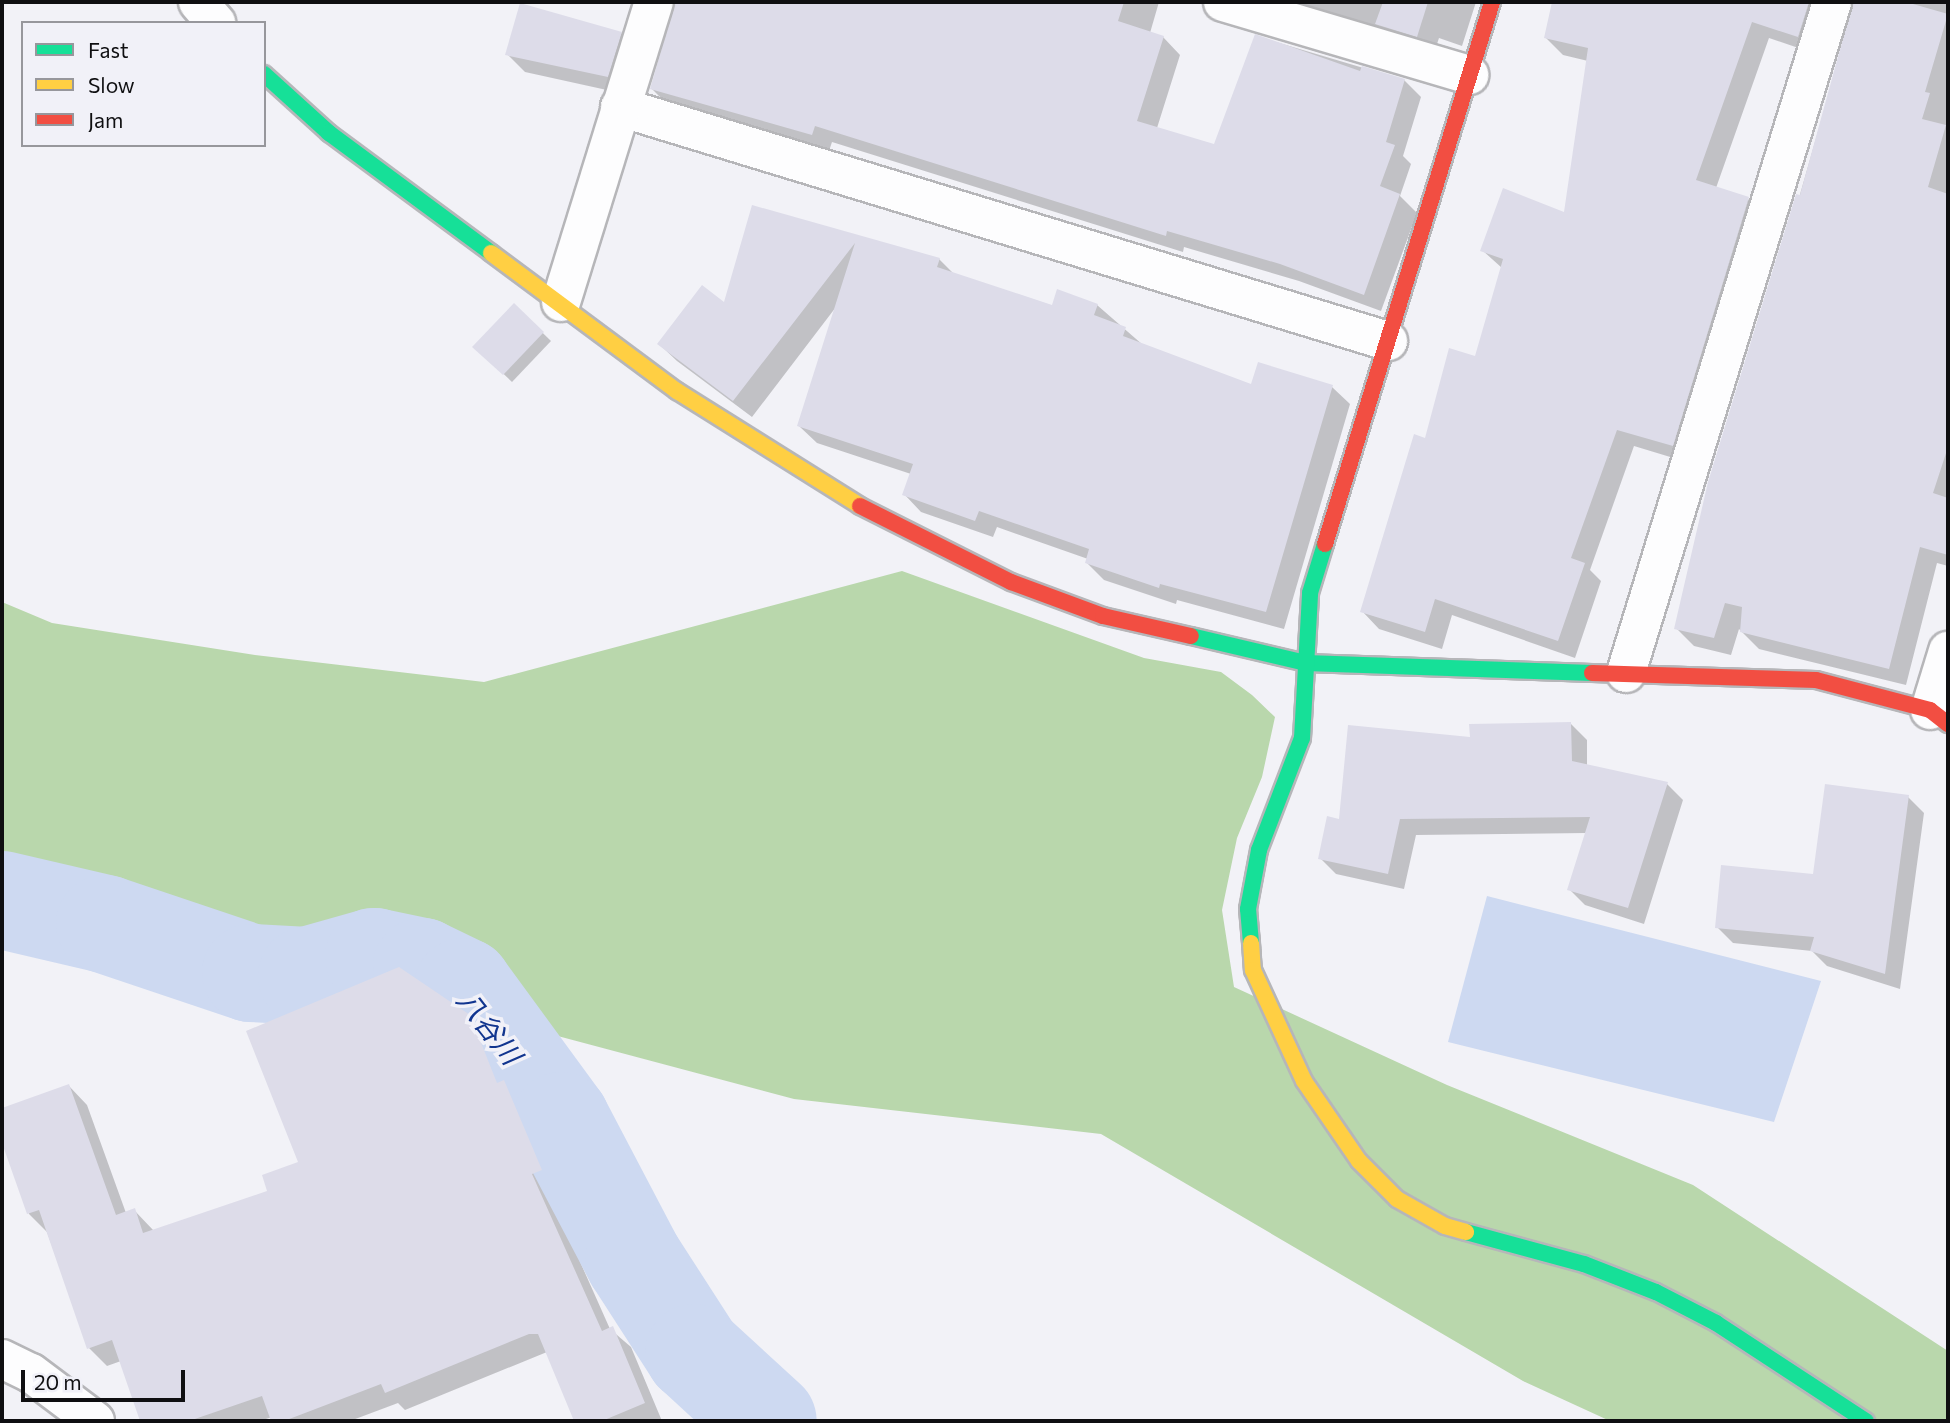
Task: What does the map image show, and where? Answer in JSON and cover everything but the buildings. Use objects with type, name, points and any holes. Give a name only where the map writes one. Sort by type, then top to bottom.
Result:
[{"type":"street","points":[[198,2],[214,21]]},
{"type":"street","points":[[561,302],[654,2]]},
{"type":"street","points":[[1223,2],[1469,75]]},
{"type":"street","points":[[1492,2],[1310,593],[1302,738],[1259,850],[1248,909],[1253,970],[1304,1082],[1360,1160],[1397,1199],[1445,1226],[1584,1264],[1656,1292],[1716,1322],[1866,1421]]},
{"type":"street","points":[[1626,673],[1832,2]]},
{"type":"street","points":[[266,76],[329,133],[561,302],[677,391],[890,525],[1012,582],[1103,616],[1306,663],[1816,680],[1939,717],[1948,651]]},
{"type":"street","points":[[620,107],[1388,341]]},
{"type":"street","points":[[2,1359],[31,1373],[96,1421]]},
{"type":"green space","points":[[902,571],[1144,658],[1221,672],[1252,695],[1275,717],[1262,777],[1237,838],[1222,910],[1234,987],[1447,1085],[1693,1185],[1948,1351],[1948,1421],[1610,1421],[1523,1381],[1101,1134],[794,1099],[2,888],[2,602],[52,623],[255,655],[484,682]]},
{"type":"water","points":[[1487,896],[1821,981],[1774,1122],[1448,1042]]},
{"type":"waterway","name":"八谷川","points":[[2,900],[105,924],[251,973],[307,976],[374,957],[422,967],[463,987],[561,1121],[634,1260],[694,1353],[768,1421]]},
{"type":"traffic: fast","points":[[266,76],[329,133],[491,253]]},
{"type":"traffic: fast","points":[[1251,943],[1248,909],[1259,850],[1302,738],[1310,593],[1325,544]]},
{"type":"traffic: fast","points":[[1191,636],[1306,663],[1592,673]]},
{"type":"traffic: fast","points":[[1466,1232],[1584,1264],[1656,1292],[1716,1323],[1866,1421]]},
{"type":"traffic: slow","points":[[491,253],[677,391],[860,506]]},
{"type":"traffic: slow","points":[[1251,943],[1253,970],[1304,1081],[1359,1161],[1397,1199],[1445,1226],[1466,1232]]},
{"type":"traffic: jam","points":[[1325,544],[1492,2]]},
{"type":"traffic: jam","points":[[860,506],[1011,582],[1103,616],[1191,636]]},
{"type":"traffic: jam","points":[[1592,673],[1816,680],[1930,710],[1948,724]]}]
